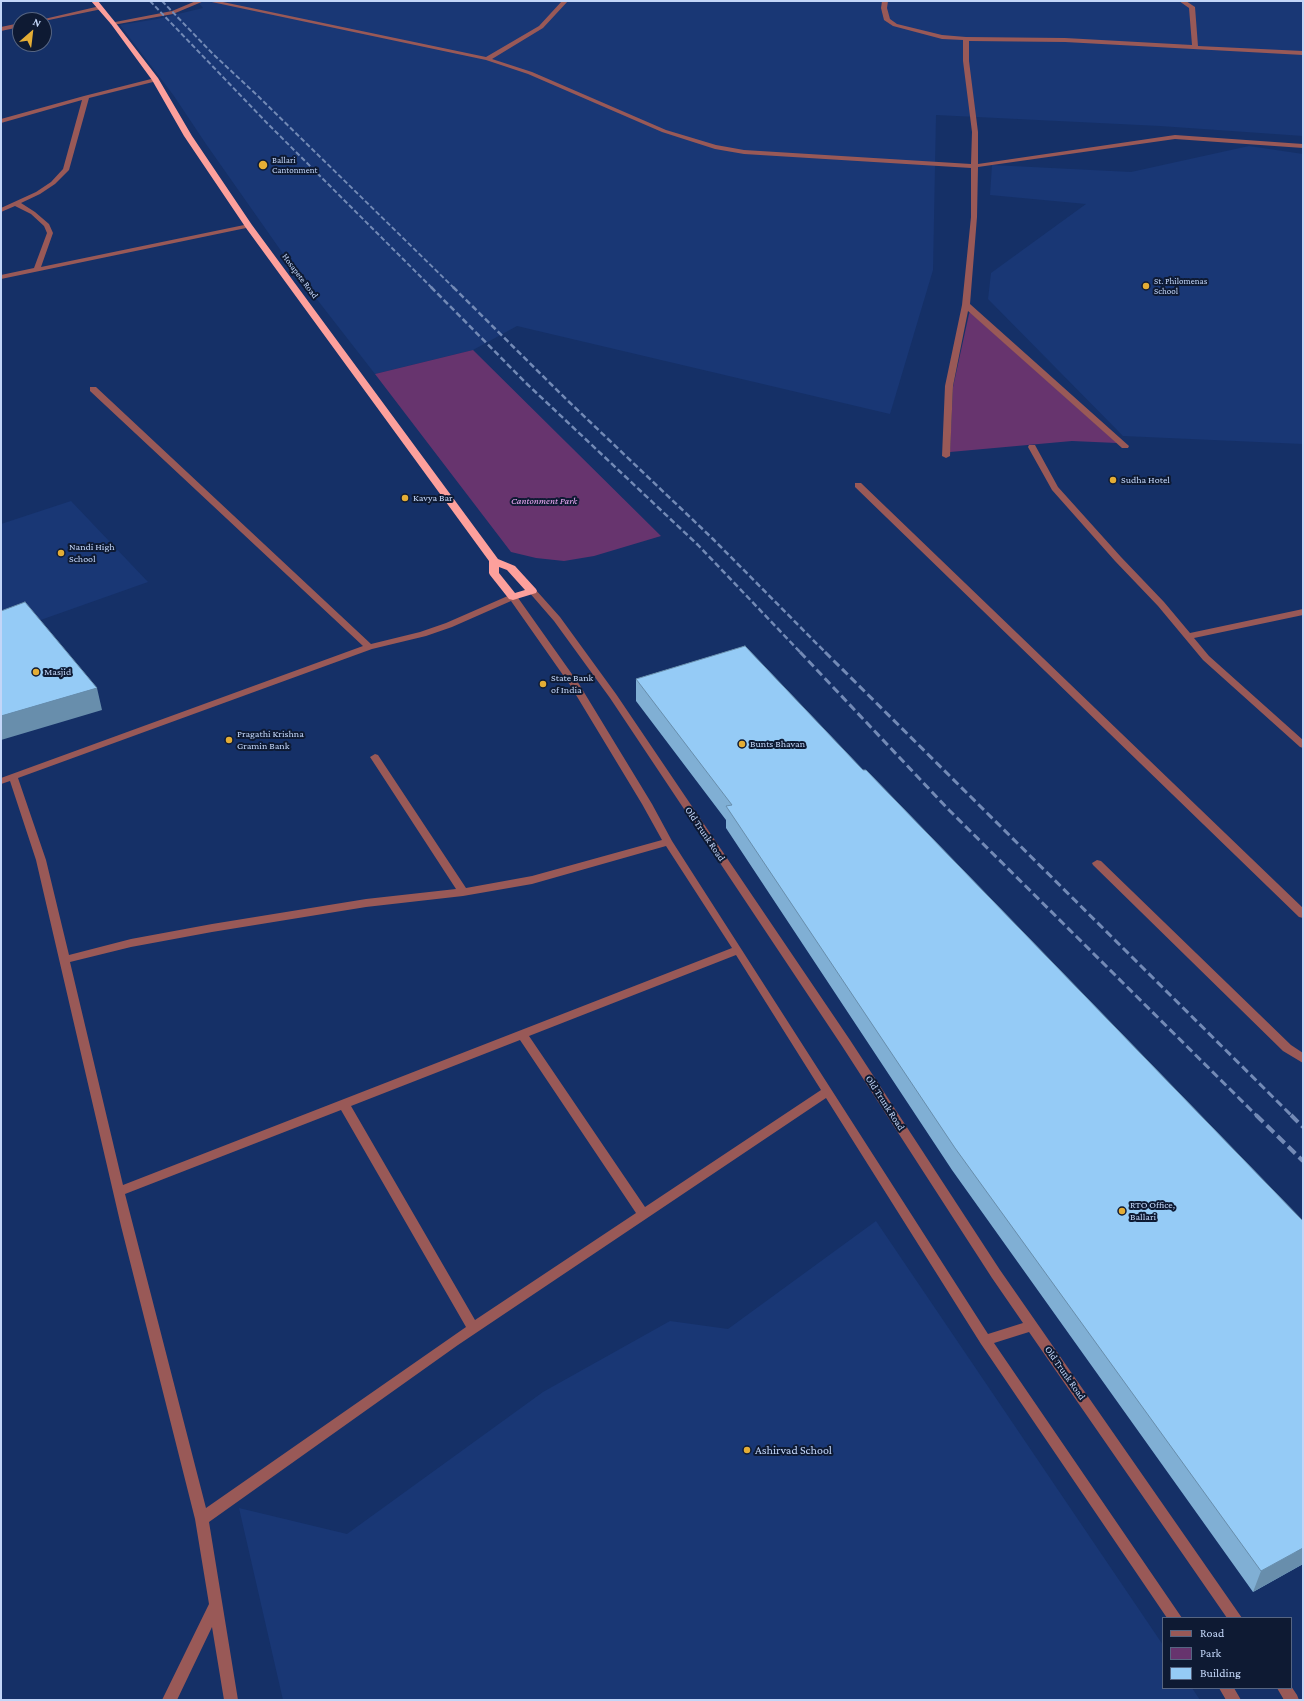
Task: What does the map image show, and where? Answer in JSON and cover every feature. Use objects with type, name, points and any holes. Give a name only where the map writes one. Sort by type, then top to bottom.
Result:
[{"type":"highway","name":"Hosapete Road","points":[[94,1],[113,23],[155,80],[188,136],[249,226],[494,561],[511,568],[532,591]]},
{"type":"highway","name":"Hosapete Road","points":[[494,561],[494,573],[513,597]]},
{"type":"highway","points":[[513,597],[532,591]]},
{"type":"street","points":[[113,23],[173,12],[201,1]]},
{"type":"street","points":[[210,1],[487,59],[530,73],[664,131],[715,147],[744,152],[974,166],[1175,137],[1303,146]]},
{"type":"street","points":[[487,59],[541,27],[565,1]]},
{"type":"street","points":[[885,1],[884,8],[887,20],[896,26],[942,36],[966,39],[1065,40],[1303,53]]},
{"type":"street","points":[[1182,1],[1192,7],[1195,47]]},
{"type":"street","points":[[52,18],[100,8]]},
{"type":"street","points":[[1,29],[12,27]]},
{"type":"street","points":[[946,456],[949,386],[966,305],[974,217],[975,132],[966,62],[966,39]]},
{"type":"street","points":[[1,121],[86,97],[155,80]]},
{"type":"street","points":[[1,210],[38,193],[53,183],[66,170],[86,97]]},
{"type":"street","points":[[15,203],[33,213],[47,225],[50,233],[38,270]]},
{"type":"street","points":[[1,277],[249,226]]},
{"type":"street","points":[[966,305],[1044,376],[1125,446]]},
{"type":"street","points":[[93,389],[369,647]]},
{"type":"street","points":[[1032,447],[1055,488],[1189,636],[1206,658],[1303,745]]},
{"type":"street","points":[[858,485],[1303,914]]},
{"type":"street","name":"Old Trunk Road","points":[[532,591],[557,619],[613,696],[846,1043],[992,1267],[1234,1617]]},
{"type":"street","points":[[1,781],[369,647],[423,634],[449,625],[513,597],[574,684],[647,804],[668,842],[985,1340],[1174,1617]]},
{"type":"street","points":[[1189,636],[1303,612]]},
{"type":"street","points":[[375,757],[463,892]]},
{"type":"street","points":[[13,777],[41,860],[119,1192],[202,1519],[231,1700]]},
{"type":"street","points":[[65,960],[131,943],[287,915],[366,903],[463,892],[532,880],[668,842]]},
{"type":"street","points":[[1097,863],[1287,1048],[1303,1059]]},
{"type":"street","points":[[119,1192],[738,950]]},
{"type":"street","points":[[522,1034],[643,1214]]},
{"type":"street","points":[[202,1519],[473,1328],[827,1091]]},
{"type":"street","points":[[344,1104],[473,1328]]},
{"type":"street","points":[[985,1340],[1032,1326]]},
{"type":"street","points":[[170,1700],[215,1606]]},
{"type":"street","points":[[1227,1689],[1234,1700]]},
{"type":"street","points":[[1285,1689],[1292,1700]]},
{"type":"shaded area","points":[[197,1],[1303,1],[1303,136],[1160,126],[936,115],[933,270],[890,414],[517,326],[473,350],[375,374],[298,275],[174,96],[120,25],[157,19],[203,8]]},
{"type":"shaded area","name":"St. Philomenas School","points":[[1249,146],[1303,154],[1303,444],[1123,436],[988,299],[991,273],[1086,204],[990,195],[992,165],[1131,172]]},
{"type":"shaded area","name":"Nandi High School","points":[[71,501],[148,582],[1,634],[1,524]]},
{"type":"shaded area","name":"Ashirvad School","points":[[876,1221],[1162,1644],[1162,1689],[1193,1689],[1200,1700],[283,1700],[239,1508],[347,1534],[543,1392],[670,1321],[728,1329]]},
{"type":"green space","points":[[970,312],[1117,443],[1072,441],[950,452],[953,387]]},
{"type":"green space","name":"Cantonment Park","points":[[473,350],[661,536],[594,556],[564,561],[536,558],[511,552],[375,374]]},
{"type":"building","name":"Masjid","points":[[25,602],[97,688],[1,716],[1,611]]},
{"type":"building","name":"RTO Office, Ballari","points":[[745,646],[863,770],[866,770],[1303,1221],[1303,1548],[1261,1571],[955,1148],[726,806],[732,805],[636,679]]},
{"type":"railway","points":[[150,1],[267,123],[431,287]]},
{"type":"railway","points":[[162,1],[213,54],[454,288]]},
{"type":"railway","points":[[431,287],[527,384],[698,545],[801,653]]},
{"type":"railway","points":[[453,287],[566,399],[713,539],[826,653]]},
{"type":"railway","points":[[800,652],[949,810],[1257,1116]]},
{"type":"railway","points":[[826,653],[1292,1116]]},
{"type":"railway","points":[[1256,1115],[1303,1161]]},
{"type":"railway","points":[[1292,1116],[1303,1127]]},
{"type":"place","name":"Ballari Cantonment","points":[[263,165]]},
{"type":"place","name":"St. Philomenas School","points":[[1146,286]]},
{"type":"place","name":"Sudha Hotel","points":[[1113,480]]},
{"type":"place","name":"Kavya Bar","points":[[405,498]]},
{"type":"place","name":"Nandi High School","points":[[61,553]]},
{"type":"place","name":"Masjid","points":[[36,672]]},
{"type":"place","name":"State Bank of India","points":[[543,684]]},
{"type":"place","name":"Pragathi Krishna Gramin Bank","points":[[229,740]]},
{"type":"place","name":"Bunts Bhavan","points":[[742,744]]},
{"type":"place","name":"RTO Office, Ballari","points":[[1122,1211]]},
{"type":"place","name":"Ashirvad School","points":[[747,1450]]}]
